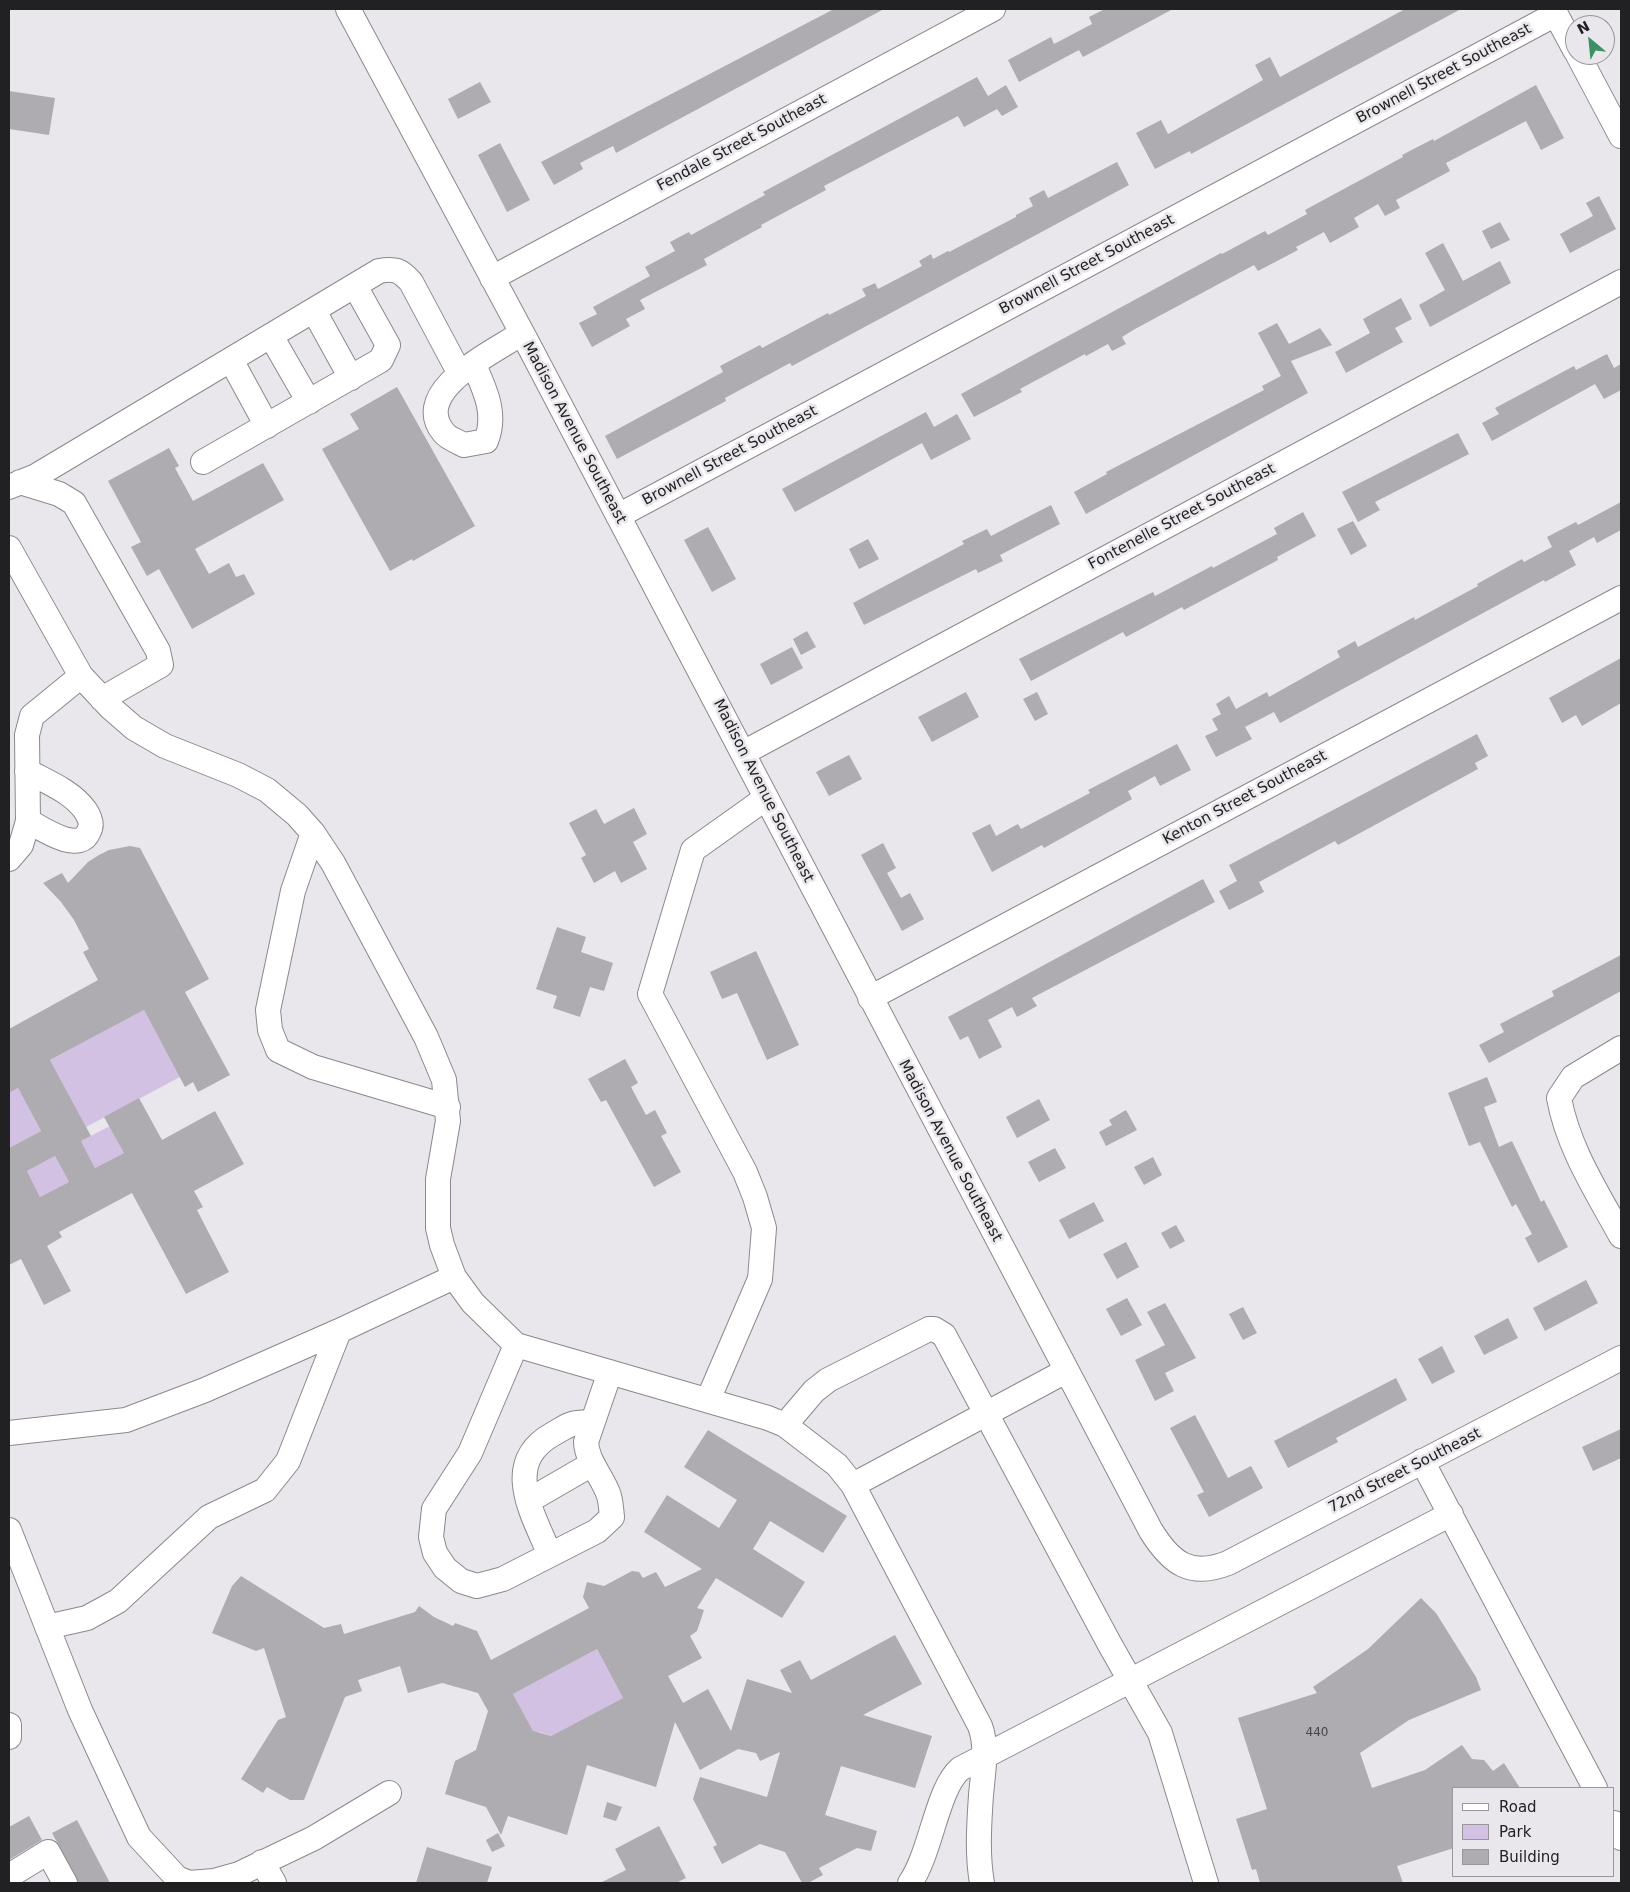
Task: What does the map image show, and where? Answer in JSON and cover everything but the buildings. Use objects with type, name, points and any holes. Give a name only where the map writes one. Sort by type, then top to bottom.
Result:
[{"type":"street","name":"Madison Avenue Southeast","points":[[348,9],[522,333],[1151,1531],[1168,1555],[1186,1566]]},
{"type":"street","name":"Fendale Street Southeast","points":[[492,278],[993,9]]},
{"type":"street","points":[[1554,11],[1565,31]]},
{"type":"street","name":"Brownell Street Southeast","points":[[618,516],[1554,11]]},
{"type":"street","points":[[1583,65],[1620,133]]},
{"type":"street","points":[[14,485],[36,476],[355,286],[379,272],[389,269],[402,271],[411,282],[467,370],[522,333]]},
{"type":"street","name":"Fontenelle Street Southeast","points":[[743,753],[1621,282]]},
{"type":"street","points":[[203,462],[381,360],[388,345],[355,286]]},
{"type":"street","points":[[314,311],[351,378]]},
{"type":"street","points":[[271,336],[309,402]]},
{"type":"street","points":[[231,360],[267,426]]},
{"type":"street","points":[[14,485],[59,494],[74,503],[158,651],[162,665],[102,699]]},
{"type":"street","points":[[9,548],[81,676],[102,699],[129,724],[148,737],[182,754],[238,775],[267,790],[296,815],[313,833],[333,862],[432,1049],[444,1080],[448,1121],[438,1179],[437,1212],[442,1244],[454,1277],[484,1316],[516,1346],[708,1400],[785,1425],[837,1465],[853,1485],[980,1726],[984,1757],[978,1834],[982,1883]]},
{"type":"street","name":"Kenton Street Southeast","points":[[870,998],[1621,598]]},
{"type":"street","points":[[9,859],[22,845],[28,821],[21,764],[32,716],[81,676]]},
{"type":"street","points":[[21,764],[71,796],[85,810],[91,822],[89,833],[81,840],[73,841],[55,837],[28,821]]},
{"type":"street","points":[[708,1400],[760,1279],[764,1228],[745,1172],[650,994],[693,850],[766,798]]},
{"type":"street","points":[[313,833],[292,892],[268,1010],[270,1030],[278,1050],[313,1068],[448,1107]]},
{"type":"street","points":[[1621,1048],[1574,1076],[1560,1098],[1564,1123],[1582,1164],[1621,1236]]},
{"type":"street","points":[[9,1433],[126,1420],[205,1390],[339,1331],[454,1277]]},
{"type":"street","points":[[785,1425],[821,1385],[834,1376],[929,1329],[940,1332],[947,1340],[1109,1643],[1160,1732],[1206,1883]]},
{"type":"street","points":[[47,1627],[87,1618],[118,1601],[209,1517],[265,1490],[288,1461],[339,1331]]},
{"type":"street","points":[[516,1346],[470,1452],[434,1509],[431,1537],[435,1553],[445,1568],[461,1581],[477,1586],[503,1579],[597,1531],[612,1517],[610,1495],[592,1464],[586,1442],[610,1372]]},
{"type":"street","name":"72nd Street Southeast","points":[[1186,1566],[1204,1570],[1228,1563],[1621,1358]]},
{"type":"street","points":[[853,1485],[1066,1371]]},
{"type":"street","points":[[550,1555],[528,1501],[524,1487],[524,1468],[532,1451],[541,1440],[576,1421],[592,1423]]},
{"type":"street","points":[[1422,1461],[1594,1787]]},
{"type":"street","points":[[528,1501],[592,1464]]},
{"type":"street","points":[[910,1883],[924,1857],[950,1780],[960,1769],[1451,1514]]},
{"type":"street","points":[[9,1530],[80,1710],[139,1837],[178,1881],[189,1883],[229,1880],[262,1862],[314,1838],[389,1793]]},
{"type":"street","points":[[9,1725],[9,1737]]},
{"type":"street","points":[[1615,1825],[1621,1838]]},
{"type":"street","points":[[9,1876],[48,1852],[66,1883]]},
{"type":"street","points":[[262,1862],[274,1883]]},
{"type":"green space","points":[[144,1010],[180,1077],[86,1127],[50,1060]]},
{"type":"green space","points":[[18,1088],[41,1131],[9,1148],[9,1093]]},
{"type":"green space","points":[[110,1126],[124,1153],[95,1168],[81,1141]]},
{"type":"green space","points":[[55,1156],[69,1182],[40,1197],[27,1171]]},
{"type":"green space","points":[[597,1649],[623,1698],[551,1736],[539,1732],[535,1735],[513,1694]]}]
